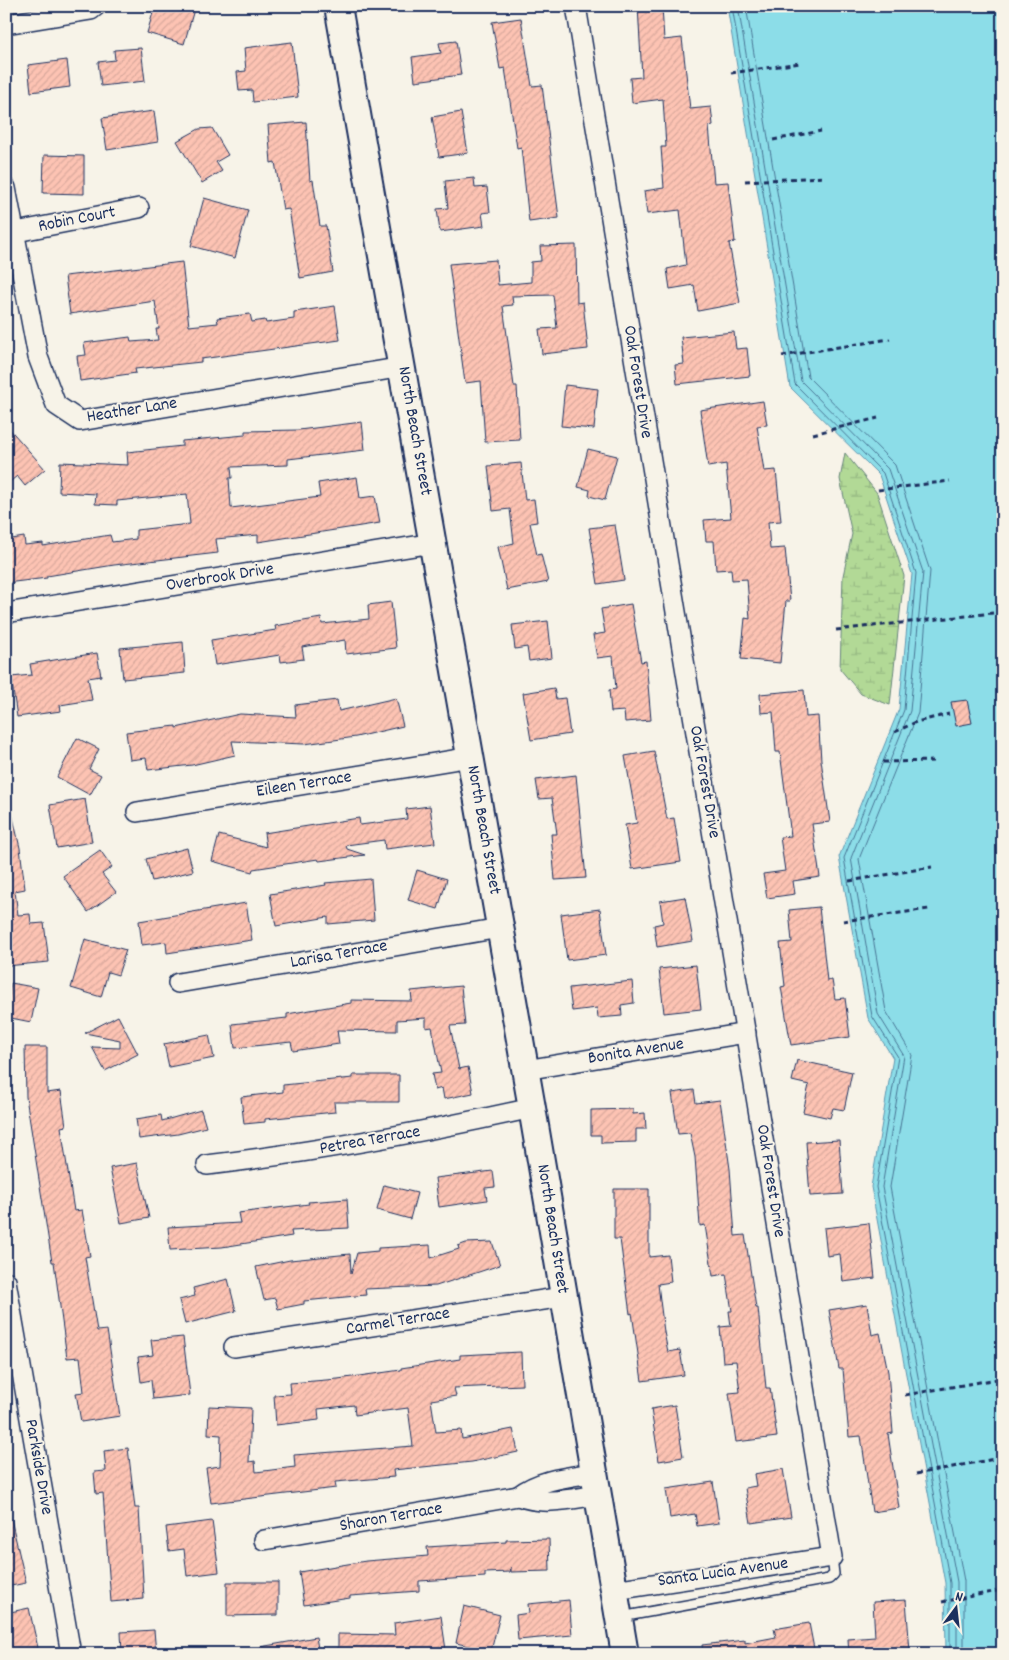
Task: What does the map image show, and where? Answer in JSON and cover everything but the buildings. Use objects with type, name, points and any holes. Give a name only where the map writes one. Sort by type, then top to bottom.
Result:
[{"type":"street","points":[[6,24],[91,10],[96,6]]},
{"type":"street","name":"Oak Forest Drive","points":[[576,6],[832,1557]]},
{"type":"street","name":"North Beach Street","points":[[342,7],[625,1654]]},
{"type":"street","name":"Heather Lane","points":[[6,188],[16,232],[38,357],[56,405],[80,421],[403,367]]},
{"type":"street","name":"Robin Court","points":[[16,232],[139,208]]},
{"type":"street","name":"Overbrook Drive","points":[[6,613],[433,543]]},
{"type":"street","name":"Eileen Terrace","points":[[137,812],[471,757]]},
{"type":"street","name":"Larisa Terrace","points":[[178,983],[500,928]]},
{"type":"street","name":"Bonita Avenue","points":[[525,1070],[746,1034]]},
{"type":"street","name":"Petrea Terrace","points":[[207,1165],[289,1155],[383,1139],[532,1108]]},
{"type":"street","name":"Parkside Drive","points":[[6,1280],[15,1377],[71,1654]]},
{"type":"street","name":"Carmel Terrace","points":[[234,1347],[563,1297]]},
{"type":"street","name":"Sharon Terrace","points":[[264,1540],[518,1496],[531,1501],[557,1502],[596,1484]]},
{"type":"street","name":"Santa Lucia Avenue","points":[[614,1590],[832,1557]]},
{"type":"lane","points":[[619,1618],[829,1579],[834,1574],[832,1557]]},
{"type":"path","points":[[731,73],[800,63]]},
{"type":"path","points":[[773,140],[821,131]]},
{"type":"path","points":[[745,181],[824,177]]},
{"type":"path","points":[[782,356],[890,339]]},
{"type":"path","points":[[813,434],[878,418]]},
{"type":"path","points":[[878,490],[950,481]]},
{"type":"path","points":[[836,630],[1003,612]]},
{"type":"path","points":[[895,732],[916,722],[949,714]]},
{"type":"path","points":[[883,762],[935,761]]},
{"type":"path","points":[[849,881],[932,867]]},
{"type":"path","points":[[843,921],[929,909]]},
{"type":"path","points":[[905,1395],[1003,1378]]},
{"type":"path","points":[[916,1474],[994,1459]]},
{"type":"path","points":[[942,1602],[1003,1590]]},
{"type":"green space","points":[[845,453],[877,493],[904,576],[890,705],[861,694],[840,669],[843,576],[852,534],[840,479]]},
{"type":"water","points":[[727,6],[1003,6],[1003,1654],[946,1654],[945,1583],[871,1187],[893,1058],[868,1018],[839,857],[899,709],[912,574],[879,475],[790,387]]}]
